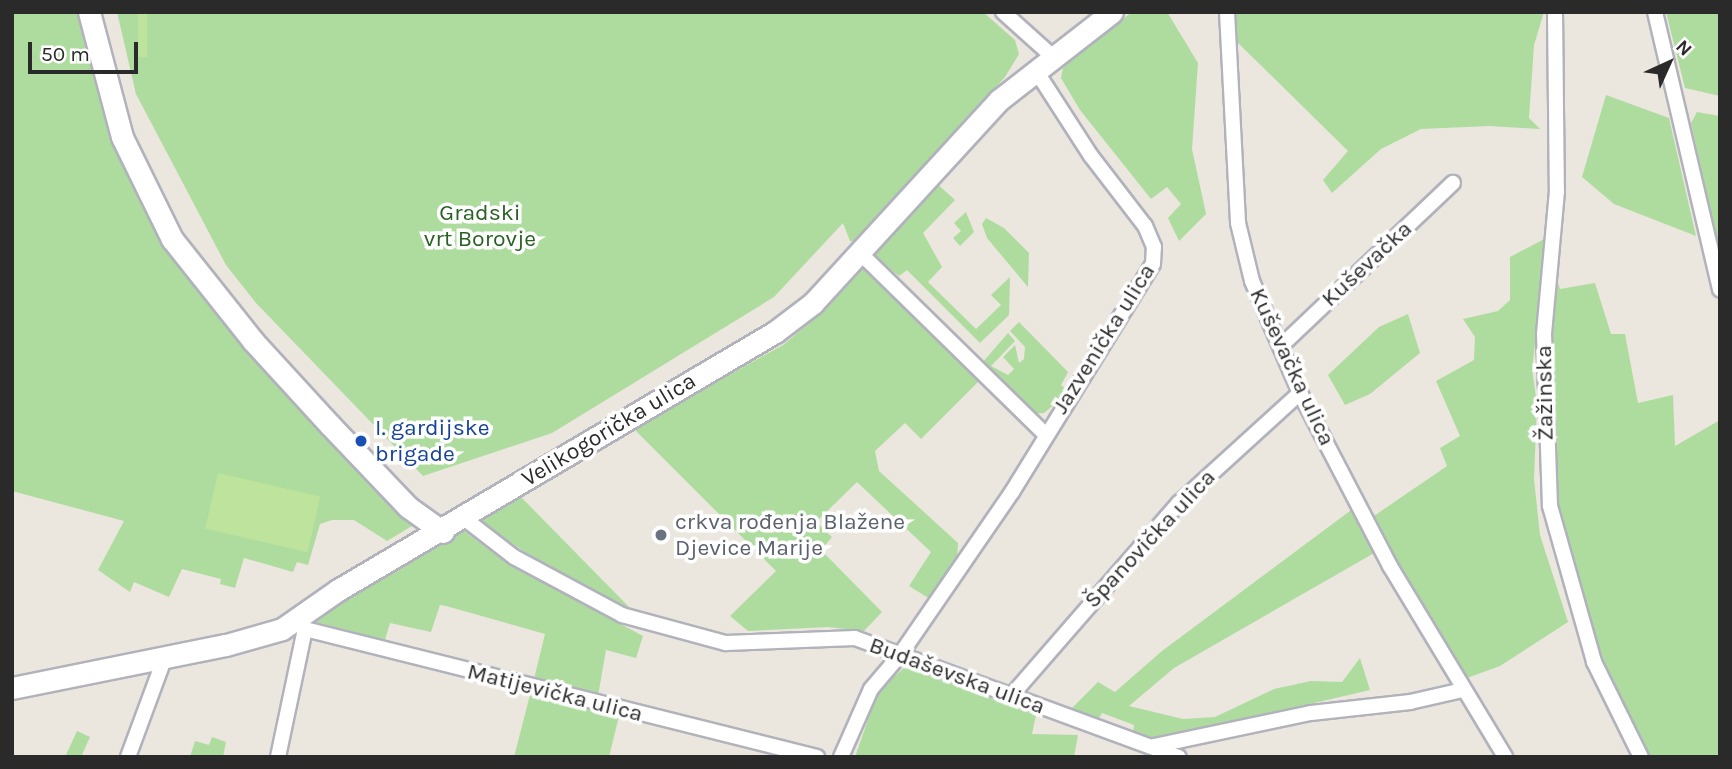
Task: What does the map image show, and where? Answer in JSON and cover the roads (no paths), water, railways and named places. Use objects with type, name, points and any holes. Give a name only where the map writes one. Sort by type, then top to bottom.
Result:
[{"type":"street","points":[[89,12],[122,137],[172,239],[253,341],[329,425],[408,507],[443,532]]},
{"type":"street","points":[[1003,12],[1044,63]]},
{"type":"street","name":"Velikogorička ulica","points":[[14,691],[300,625],[347,584],[443,532],[775,332],[813,303],[950,149],[1044,63],[1112,12]]},
{"type":"street","name":"Kuševačka ulica","points":[[1227,12],[1239,232],[1252,281],[1300,393],[1390,566],[1505,757]]},
{"type":"street","name":"Žažinska","points":[[1555,12],[1556,203],[1544,334],[1550,506],[1594,662],[1641,757]]},
{"type":"street","points":[[1655,12],[1719,288]]},
{"type":"street","name":"Jazvenička ulica","points":[[841,757],[862,704],[900,655],[1013,492],[1156,254],[1144,226],[1091,156],[1044,63]]},
{"type":"street","name":"Kuševačka","points":[[1281,346],[1453,183]]},
{"type":"street","name":"Jazvenička ulica","points":[[859,252],[1045,435]]},
{"type":"street","name":"Španovička ulica","points":[[1011,696],[1163,520],[1300,393]]},
{"type":"street","name":"Budaševska ulica","points":[[465,519],[491,543],[568,588],[622,615],[667,630],[726,643],[855,638],[1179,757]]},
{"type":"street","points":[[278,757],[300,625]]},
{"type":"street","name":"Matijevička ulica","points":[[300,625],[817,757]]},
{"type":"street","points":[[128,757],[166,657]]},
{"type":"street","points":[[1152,746],[1287,717],[1410,702],[1464,690]]},
{"type":"place","name":"I. gardijske brigade","points":[[361,441]]},
{"type":"place","name":"crkva rođenja Blažene Djevice Marije","points":[[661,535]]},
{"type":"park label","name":"Gradski vrt Borovje","points":[[480,226]]}]
